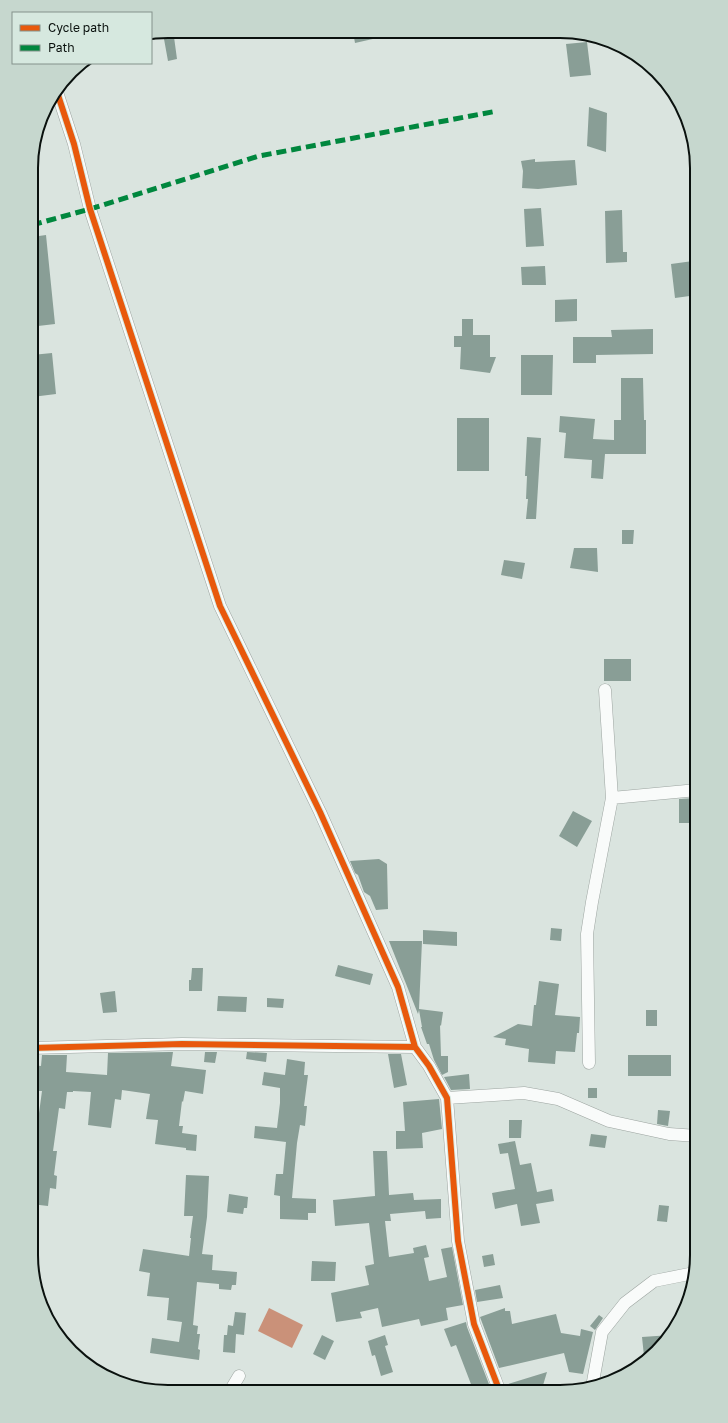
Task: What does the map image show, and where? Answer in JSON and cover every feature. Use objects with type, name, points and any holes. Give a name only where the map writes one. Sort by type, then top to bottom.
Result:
[{"type":"street","points":[[59,98],[74,144],[90,209],[220,606],[320,812],[395,979],[415,1047],[429,1066],[447,1098],[458,1241],[474,1324],[497,1385]]},
{"type":"street","points":[[590,1063],[587,934],[612,798],[605,690]]},
{"type":"street","points":[[612,798],[690,791]]},
{"type":"street","points":[[38,1048],[182,1044],[415,1047]]},
{"type":"street","points":[[447,1098],[524,1093],[558,1099],[609,1121],[669,1134],[690,1136]]},
{"type":"street","points":[[593,1380],[602,1332],[625,1303],[654,1281],[688,1274]]},
{"type":"street","points":[[234,1385],[239,1376]]},
{"type":"shaded area","points":[[269,1308],[303,1325],[292,1348],[258,1331]]},
{"type":"building","points":[[174,38],[177,59],[168,61],[164,39]]},
{"type":"building","points":[[354,38],[377,38],[355,43]]},
{"type":"building","points":[[587,42],[591,75],[570,77],[566,44]]},
{"type":"building","points":[[589,107],[607,113],[606,152],[587,146]]},
{"type":"building","points":[[535,159],[535,162],[575,160],[577,185],[538,189],[522,188],[523,171],[521,161]]},
{"type":"building","points":[[541,208],[544,246],[526,247],[524,209]]},
{"type":"building","points":[[622,210],[623,252],[627,252],[627,262],[606,263],[605,211]]},
{"type":"building","points":[[46,235],[55,324],[38,326],[38,236]]},
{"type":"building","points":[[690,261],[690,296],[675,298],[671,264]]},
{"type":"building","points":[[545,266],[546,285],[522,285],[521,267]]},
{"type":"building","points":[[577,299],[577,321],[555,322],[555,300]]},
{"type":"building","points":[[462,319],[473,319],[473,335],[490,335],[490,357],[496,357],[490,373],[460,369],[461,347],[454,347],[454,336],[462,336]]},
{"type":"building","points":[[653,329],[653,354],[596,355],[596,363],[573,363],[573,337],[612,337],[611,330]]},
{"type":"building","points":[[52,353],[56,394],[38,396],[38,354]]},
{"type":"building","points":[[521,355],[553,355],[552,395],[521,395]]},
{"type":"building","points":[[621,378],[643,378],[644,420],[646,420],[646,454],[605,454],[603,479],[591,478],[592,460],[564,458],[566,433],[559,432],[560,416],[595,419],[593,439],[614,440],[614,420],[621,420]]},
{"type":"building","points":[[457,418],[489,418],[489,471],[457,471]]},
{"type":"building","points":[[527,437],[541,438],[536,519],[526,519],[528,499],[526,499],[527,476],[525,476]]},
{"type":"building","points":[[622,530],[634,530],[633,544],[622,544]]},
{"type":"building","points":[[574,548],[597,548],[598,572],[570,568]]},
{"type":"building","points":[[504,560],[525,563],[522,579],[501,575]]},
{"type":"building","points":[[604,659],[631,659],[631,681],[604,681]]},
{"type":"building","points":[[690,798],[690,823],[679,823],[679,799]]},
{"type":"building","points":[[573,811],[592,821],[577,847],[559,836]]},
{"type":"building","points":[[379,859],[387,864],[388,909],[376,910],[370,896],[364,892],[358,875],[355,873],[350,861]]},
{"type":"building","points":[[551,928],[562,929],[561,941],[550,940]]},
{"type":"building","points":[[423,930],[457,932],[457,946],[423,944]]},
{"type":"building","points":[[389,941],[422,941],[419,1009],[443,1012],[441,1026],[440,1025],[441,1056],[448,1056],[448,1072],[442,1075],[434,1060],[429,1044],[427,1044],[421,1027],[419,1010],[418,1014]]},
{"type":"building","points":[[338,965],[373,974],[370,985],[335,976]]},
{"type":"building","points":[[192,968],[203,968],[202,991],[189,991],[189,980],[191,980]]},
{"type":"building","points":[[539,981],[559,984],[555,1015],[580,1017],[579,1033],[577,1033],[575,1052],[556,1051],[555,1064],[528,1062],[529,1049],[505,1045],[506,1039],[493,1037],[518,1024],[532,1026],[534,1005],[536,1005]]},
{"type":"building","points":[[115,991],[117,1012],[103,1013],[100,993]]},
{"type":"building","points":[[218,996],[247,997],[246,1012],[217,1011]]},
{"type":"building","points":[[267,998],[284,999],[283,1008],[267,1007]]},
{"type":"building","points":[[646,1010],[657,1010],[657,1026],[646,1026]]},
{"type":"building","points":[[173,1052],[171,1066],[206,1070],[203,1094],[185,1091],[183,1102],[182,1101],[179,1126],[183,1126],[182,1133],[197,1135],[196,1151],[186,1150],[186,1148],[155,1144],[158,1120],[146,1119],[150,1094],[122,1090],[121,1100],[115,1099],[111,1128],[88,1125],[91,1092],[67,1092],[65,1109],[59,1108],[53,1151],[57,1151],[54,1175],[57,1176],[56,1189],[50,1188],[48,1206],[38,1205],[38,1120],[42,1091],[39,1091],[38,1088],[38,1066],[41,1066],[42,1055],[67,1055],[66,1072],[107,1075],[108,1053]]},
{"type":"building","points":[[205,1052],[217,1052],[215,1063],[204,1062]]},
{"type":"building","points":[[247,1052],[267,1053],[266,1062],[246,1059]]},
{"type":"building","points":[[388,1054],[401,1054],[407,1085],[394,1088]]},
{"type":"building","points":[[628,1055],[671,1055],[671,1076],[628,1076]]},
{"type":"building","points":[[287,1059],[305,1062],[304,1075],[308,1075],[304,1106],[307,1106],[305,1126],[300,1125],[292,1198],[316,1199],[316,1213],[308,1213],[308,1220],[280,1219],[280,1196],[274,1195],[276,1174],[283,1174],[286,1142],[254,1138],[255,1126],[277,1128],[280,1088],[262,1085],[264,1072],[285,1075]]},
{"type":"building","points":[[469,1074],[470,1089],[451,1090],[444,1077]]},
{"type":"building","points":[[588,1088],[597,1088],[597,1098],[588,1098]]},
{"type":"building","points":[[439,1099],[442,1129],[422,1133],[423,1148],[396,1149],[396,1131],[405,1131],[403,1102]]},
{"type":"building","points":[[658,1110],[670,1111],[668,1126],[657,1124]]},
{"type":"building","points":[[509,1120],[522,1120],[521,1138],[509,1138]]},
{"type":"building","points":[[591,1134],[607,1136],[605,1148],[589,1146]]},
{"type":"building","points":[[515,1141],[520,1165],[531,1163],[537,1192],[552,1189],[554,1201],[536,1204],[540,1223],[521,1226],[517,1204],[495,1209],[492,1193],[515,1189],[508,1153],[500,1154],[498,1144]]},
{"type":"building","points":[[373,1151],[387,1151],[389,1195],[413,1193],[414,1200],[441,1199],[441,1218],[426,1219],[425,1211],[390,1214],[391,1221],[385,1221],[389,1257],[414,1253],[413,1248],[426,1245],[429,1257],[424,1258],[429,1281],[447,1277],[441,1249],[452,1247],[463,1305],[446,1308],[448,1320],[421,1326],[419,1319],[382,1327],[378,1308],[360,1312],[362,1318],[336,1322],[331,1293],[369,1285],[365,1266],[374,1264],[369,1223],[335,1226],[333,1200],[375,1196]]},
{"type":"building","points":[[186,1175],[209,1176],[207,1217],[202,1254],[213,1255],[212,1270],[237,1272],[236,1285],[232,1285],[231,1290],[219,1289],[219,1284],[197,1282],[193,1325],[198,1326],[197,1334],[200,1334],[198,1349],[200,1350],[199,1360],[150,1353],[152,1338],[179,1342],[182,1322],[167,1320],[169,1298],[147,1296],[150,1273],[139,1271],[143,1249],[189,1256],[193,1216],[184,1216]]},
{"type":"building","points":[[229,1194],[248,1197],[247,1208],[244,1208],[243,1214],[227,1212]]},
{"type":"building","points":[[659,1205],[669,1206],[667,1222],[657,1221]]},
{"type":"building","points":[[493,1254],[495,1265],[484,1267],[482,1256]]},
{"type":"building","points":[[312,1261],[336,1262],[335,1281],[311,1281]]},
{"type":"building","points":[[500,1285],[503,1298],[477,1302],[475,1290]]},
{"type":"building","points":[[505,1308],[505,1311],[510,1311],[512,1324],[556,1314],[561,1333],[580,1336],[581,1329],[593,1332],[583,1374],[569,1372],[564,1353],[499,1368],[480,1317]]},
{"type":"building","points":[[235,1312],[246,1313],[244,1335],[236,1334],[235,1353],[223,1352],[224,1335],[227,1335],[228,1325],[233,1326]]},
{"type":"building","points":[[599,1315],[603,1318],[595,1330],[590,1326]]},
{"type":"building","points":[[466,1322],[489,1385],[471,1385],[456,1345],[451,1347],[444,1329]]},
{"type":"building","points":[[322,1335],[334,1341],[325,1360],[313,1354]]},
{"type":"building","points":[[385,1335],[388,1345],[385,1346],[393,1372],[381,1376],[375,1355],[372,1356],[368,1341]]},
{"type":"building","points":[[662,1336],[644,1355],[642,1337]]},
{"type":"building","points":[[547,1372],[543,1385],[505,1385]]},
{"type":"marked path","points":[[38,223],[90,209],[259,156],[497,111]]},
{"type":"cycle path","points":[[59,98],[74,144],[90,209],[220,606],[320,812],[398,987],[415,1047],[429,1066],[447,1098],[458,1241],[474,1324],[497,1385]]},
{"type":"cycle path","points":[[38,1048],[182,1044],[415,1047]]}]
